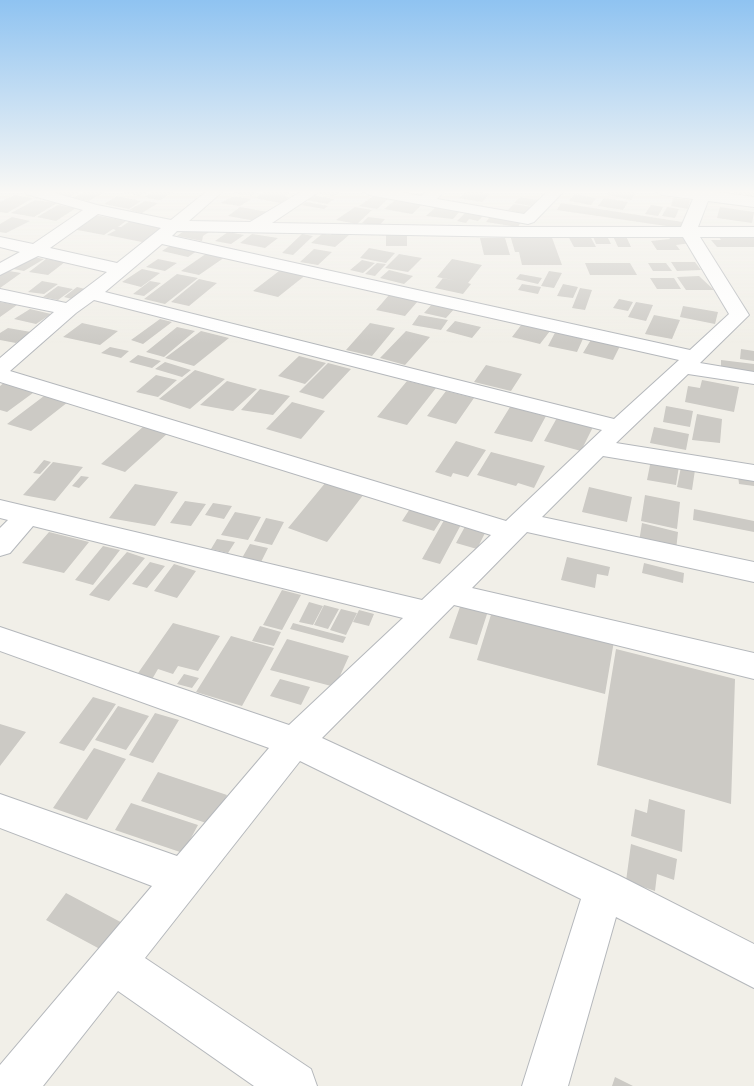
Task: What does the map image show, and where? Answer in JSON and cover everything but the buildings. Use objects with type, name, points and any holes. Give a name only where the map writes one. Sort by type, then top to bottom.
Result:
[{"type":"street","points":[[0,242],[119,269]]},
{"type":"street","points":[[0,270],[48,242]]},
{"type":"street","points":[[0,369],[69,309],[91,294],[154,242]]},
{"type":"street","points":[[206,242],[754,378]]},
{"type":"street","points":[[13,1086],[295,742],[608,438],[739,315],[694,242]]},
{"type":"street","points":[[91,294],[608,438],[754,473]]},
{"type":"street","points":[[0,295],[69,309]]},
{"type":"street","points":[[0,375],[516,527],[754,572]]},
{"type":"street","points":[[0,509],[440,603],[754,666]]},
{"type":"street","points":[[0,546],[27,515]]},
{"type":"street","points":[[0,639],[295,742],[604,889],[754,967]]},
{"type":"street","points":[[0,811],[183,878]]},
{"type":"street","points":[[545,1086],[604,889]]},
{"type":"street","points":[[114,962],[294,1086]]}]
